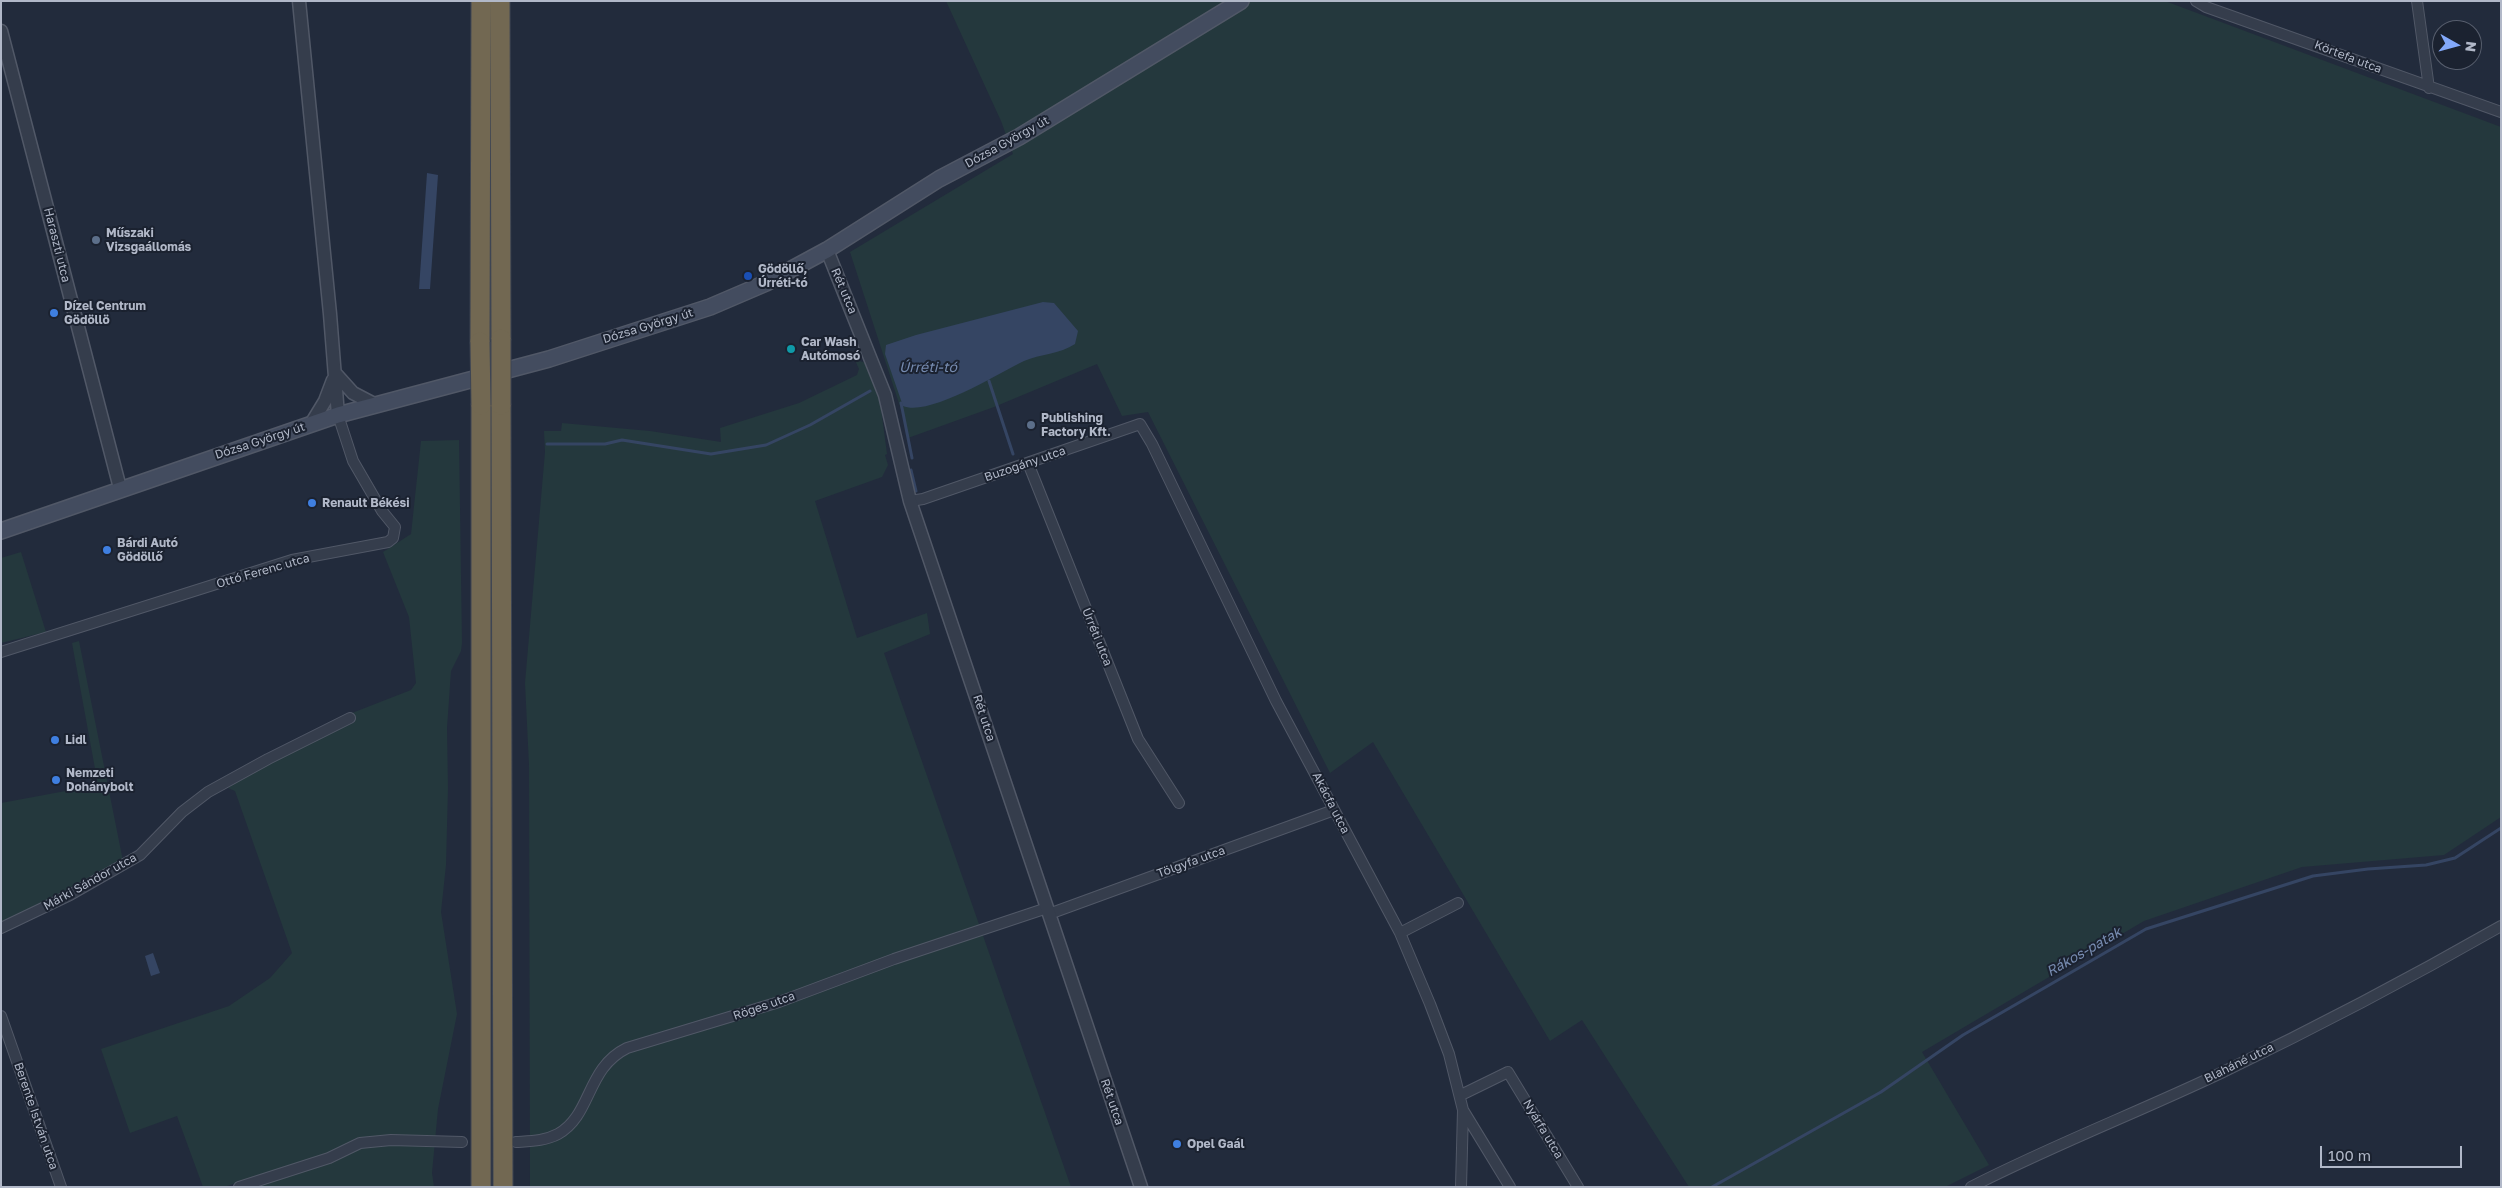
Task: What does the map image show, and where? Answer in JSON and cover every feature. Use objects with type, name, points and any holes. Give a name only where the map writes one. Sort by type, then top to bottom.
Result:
[{"type":"highway","points":[[470,1],[472,63],[481,122]]},
{"type":"highway","points":[[481,1],[481,1187]]},
{"type":"highway","points":[[500,1],[502,1187]]},
{"type":"highway","points":[[501,146],[511,46],[512,1]]},
{"type":"main road","name":"Dózsa György út","points":[[1,531],[120,488],[374,404],[549,359],[710,307],[766,283],[827,250],[940,180],[1019,137],[1241,1]]},
{"type":"street","points":[[299,1],[338,416]]},
{"type":"street","name":"Körtefa utca","points":[[2196,1],[2206,7],[2307,42],[2429,88],[2501,112]]},
{"type":"street","points":[[2417,1],[2429,88]]},
{"type":"street","name":"Haraszti utca","points":[[1,31],[120,488]]},
{"type":"street","name":"Rét utca","points":[[827,250],[885,395],[910,501],[1142,1187]]},
{"type":"street","points":[[335,373],[352,393],[374,404]]},
{"type":"street","points":[[311,424],[325,401],[335,373]]},
{"type":"street","name":"Ottó Ferenc utca","points":[[1,652],[292,560],[388,542],[393,538],[396,526],[382,511],[354,461],[338,416]]},
{"type":"street","name":"Buzogány utca","points":[[910,501],[1140,424]]},
{"type":"street","name":"Akácfa utca","points":[[1140,424],[1152,444],[1276,701],[1321,782],[1400,933],[1449,1054],[1463,1110],[1510,1187]]},
{"type":"street","name":"Úrréti utca","points":[[1028,463],[1138,739],[1179,804]]},
{"type":"street","name":"Márki Sándor utca","points":[[1,928],[70,896],[140,855],[182,812],[215,788],[350,718]]},
{"type":"street","name":"Tölgyfa utca","points":[[1048,911],[1334,810]]},
{"type":"street","points":[[1400,933],[1458,902]]},
{"type":"street","name":"Röges utca","points":[[516,1142],[543,1140],[564,1130],[576,1116],[607,1060],[627,1048],[770,1005],[910,953],[1048,911]]},
{"type":"street","name":"Blaháné utca","points":[[1971,1187],[2049,1148],[2222,1072],[2438,962],[2501,926]]},
{"type":"street","name":"Berente István utca","points":[[1,1016],[61,1187]]},
{"type":"street","name":"Nyárfa utca","points":[[1461,1096],[1508,1072],[1578,1187]]},
{"type":"street","points":[[1462,1187],[1463,1110]]},
{"type":"street","points":[[239,1187],[329,1158],[360,1143],[391,1140],[462,1142]]},
{"type":"green space","points":[[946,1],[2165,1],[2501,127],[2501,817],[2444,855],[2302,867],[2144,921],[1922,1052],[1989,1165],[1945,1187],[1689,1187],[1582,1020],[1550,1041],[1373,742],[1330,773],[1148,412],[1122,416],[1097,364],[994,407],[908,438],[905,422],[850,252],[1013,154],[1001,121]]},
{"type":"green space","points":[[855,360],[867,363],[879,393],[887,454],[885,455],[888,465],[882,477],[815,501],[857,638],[927,613],[930,634],[884,653],[1071,1187],[530,1187],[529,765],[525,683],[545,452],[544,431],[561,431],[562,423],[650,431],[721,442],[720,428],[799,403],[857,375],[859,369]]},
{"type":"green space","points":[[459,440],[462,643],[461,651],[451,671],[447,728],[446,865],[441,912],[457,1014],[438,1109],[432,1173],[434,1187],[258,1187],[254,1177],[224,1187],[203,1187],[177,1116],[130,1133],[101,1049],[229,1006],[270,978],[292,953],[235,791],[228,788],[246,774],[355,722],[352,713],[411,690],[416,683],[409,617],[383,552],[411,534],[421,441]]},
{"type":"green space","points":[[21,552],[46,632],[1,643],[1,558]]},
{"type":"green space","points":[[79,641],[123,861],[1,923],[1,803],[98,785],[72,643]]},
{"type":"water","points":[[427,173],[438,175],[430,289],[419,289]]},
{"type":"water","name":"Úrréti-tó","points":[[1043,302],[1054,303],[1078,331],[1075,344],[1063,350],[1024,361],[946,400],[915,408],[903,406],[885,354],[886,345],[916,335]]},
{"type":"water","points":[[153,953],[160,973],[151,976],[145,956]]},
{"type":"waterway","points":[[989,381],[1013,454]]},
{"type":"waterway","points":[[547,444],[605,444],[622,440],[711,454],[766,445],[810,425],[870,391]]},
{"type":"waterway","points":[[901,403],[912,458]]},
{"type":"waterway","points":[[911,470],[916,491]]},
{"type":"waterway","name":"Rákos-patak","points":[[1712,1187],[1881,1092],[1963,1035],[2146,929],[2313,876],[2368,869],[2426,865],[2455,858],[2501,828]]},
{"type":"place","name":"Műszaki Vizsgaállomás","points":[[96,240]]},
{"type":"place","name":"Gödöllő, Úrréti-tó","points":[[748,276]]},
{"type":"place","name":"Dízel Centrum Gödöllö","points":[[54,313]]},
{"type":"place","name":"Car Wash Autómosó","points":[[791,349]]},
{"type":"place","name":"Publishing Factory Kft.","points":[[1031,425]]},
{"type":"place","name":"Renault Békési","points":[[312,503]]},
{"type":"place","name":"Bárdi Autó Gödöllő","points":[[107,550]]},
{"type":"place","name":"Lidl","points":[[55,740]]},
{"type":"place","name":"Nemzeti Dohánybolt","points":[[56,780]]},
{"type":"place","name":"Opel Gaál","points":[[1177,1144]]}]
